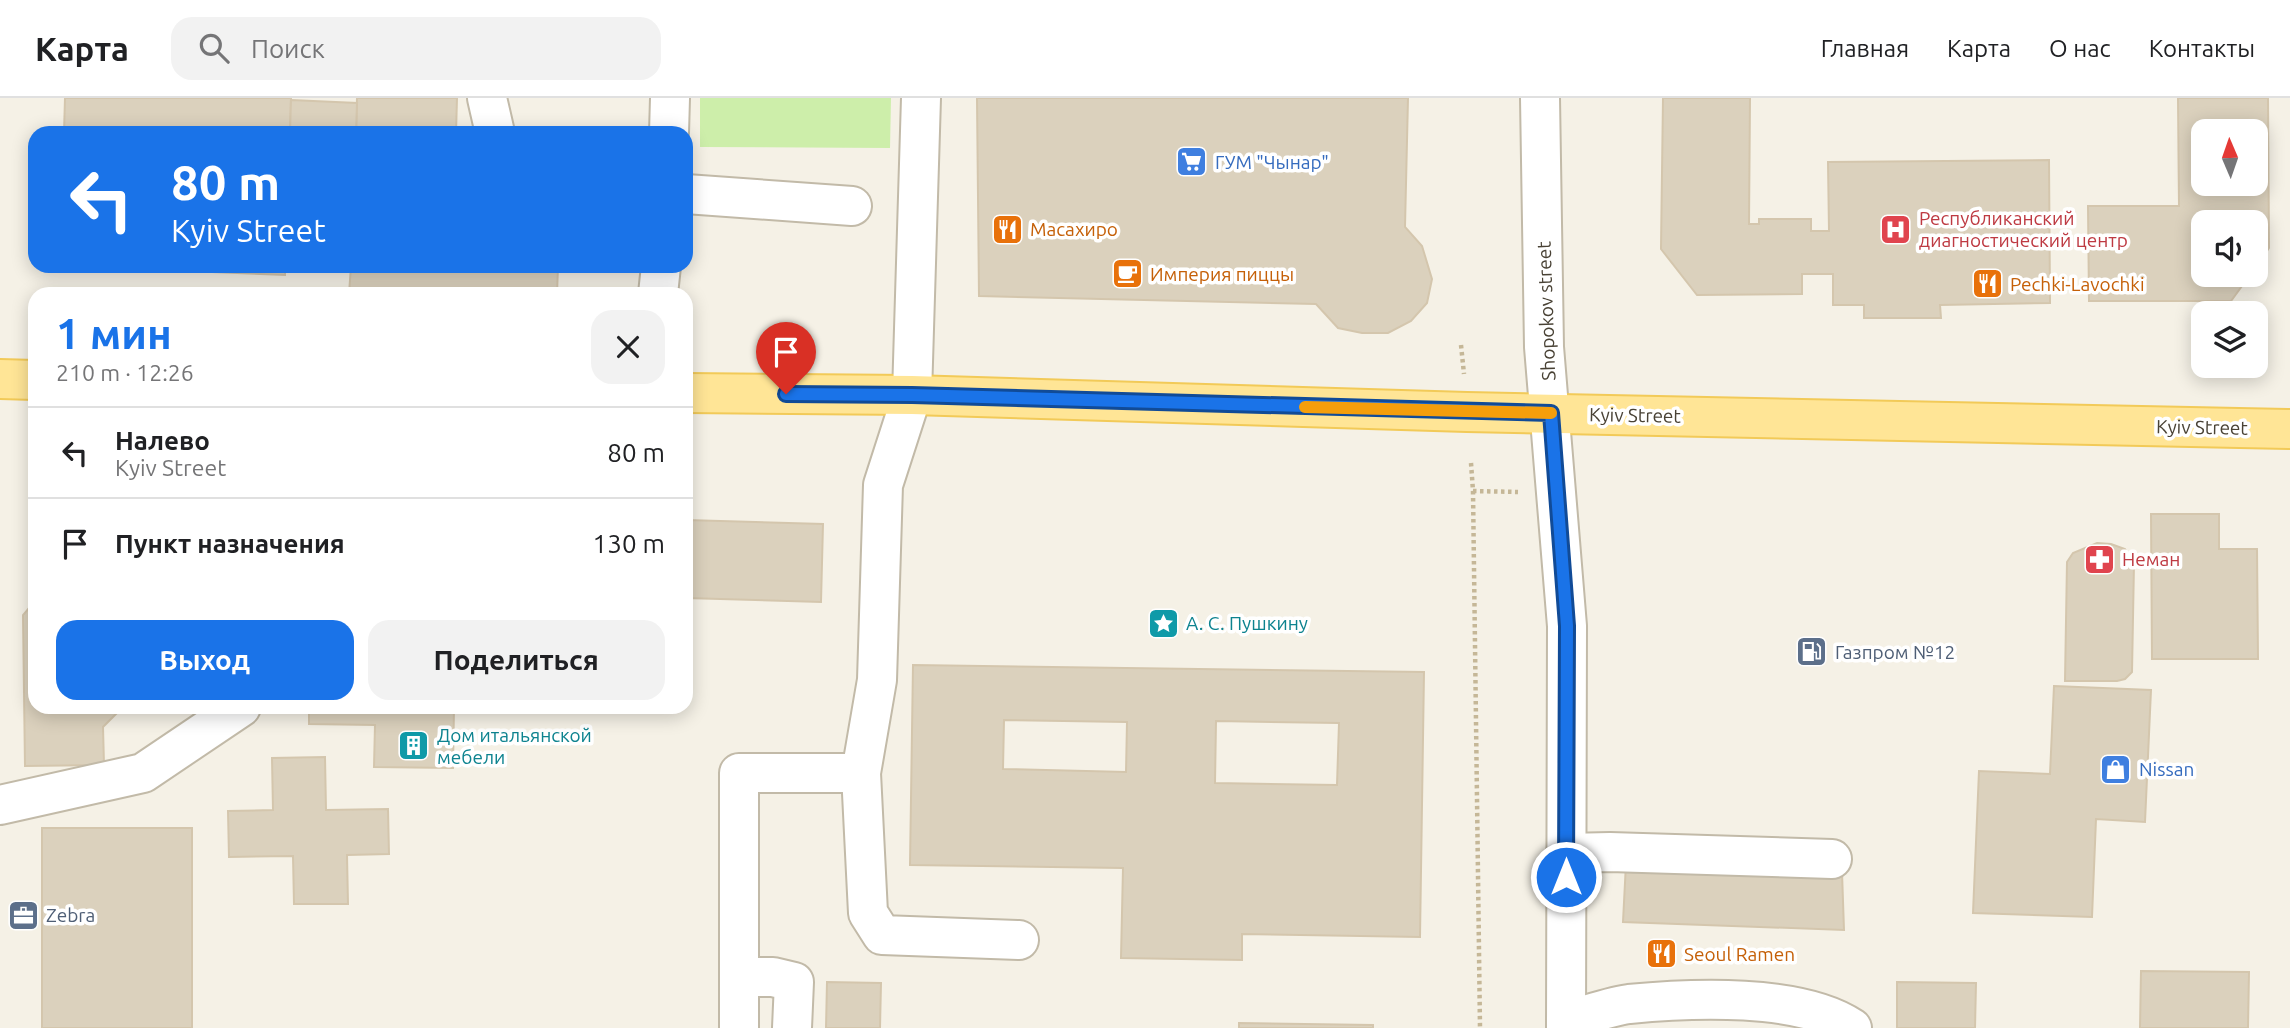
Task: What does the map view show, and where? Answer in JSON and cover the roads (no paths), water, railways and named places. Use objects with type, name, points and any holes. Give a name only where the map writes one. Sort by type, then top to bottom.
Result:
[{"type":"main road","points":[[0,379],[28,380]]},
{"type":"main road","name":"Kyiv Street","points":[[693,393],[912,395],[1551,413],[2290,429]]},
{"type":"street","points":[[488,98],[494,126]]},
{"type":"street","points":[[669,126],[670,98]]},
{"type":"street","points":[[920,98],[912,395],[883,485],[877,680],[861,772],[868,914],[881,935],[1019,940]]},
{"type":"street","name":"Shopokov street","points":[[1541,98],[1544,347],[1567,626],[1566,1024]]},
{"type":"street","points":[[693,195],[852,206]]},
{"type":"street","points":[[0,805],[143,773],[230,714]]},
{"type":"street","points":[[739,1028],[739,773],[861,772]]},
{"type":"street","points":[[1566,853],[1832,859]]},
{"type":"street","points":[[739,977],[773,977],[794,982],[793,1028]]},
{"type":"street","points":[[1566,1024],[1627,1004],[1719,1001],[1781,1003],[1816,1011],[1852,1028]]},
{"type":"place","name":"ГУМ \"Чынар\"","points":[[1192,162]]},
{"type":"place","name":"Масахиро","points":[[1007,229]]},
{"type":"place","name":"Республиканский диагностический центр","points":[[1896,229]]},
{"type":"place","name":"Империя пиццы","points":[[1127,274]]},
{"type":"place","name":"Pechki-Lavochki","points":[[1987,284]]},
{"type":"place","name":"Неман","points":[[2099,559]]},
{"type":"place","name":"А. С. Пушкину","points":[[1163,623]]},
{"type":"place","name":"Газпром №12","points":[[1812,652]]},
{"type":"place","name":"Дом итальянской мебели","points":[[414,746]]},
{"type":"place","name":"Nissan","points":[[2116,769]]},
{"type":"place","name":"Zebra","points":[[23,915]]},
{"type":"place","name":"Seoul Ramen","points":[[1661,954]]}]
